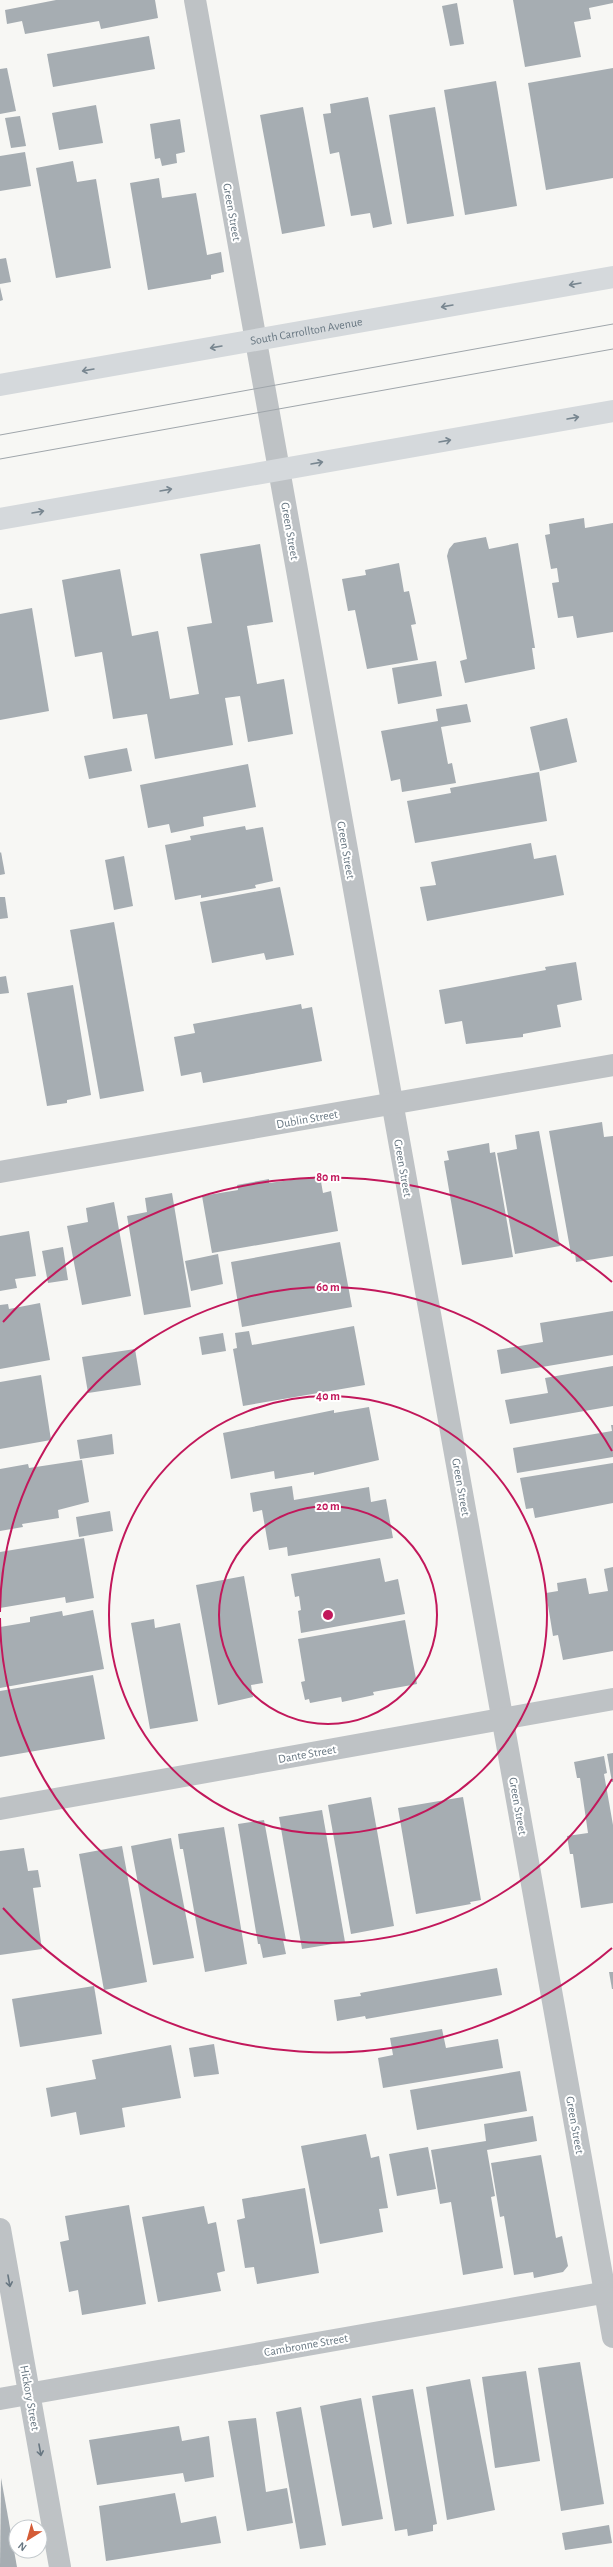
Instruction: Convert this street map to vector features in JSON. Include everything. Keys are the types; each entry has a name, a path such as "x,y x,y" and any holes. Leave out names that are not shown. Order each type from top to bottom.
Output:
{"main road":[{"name":"South Carrollton Avenue","path":"0,385 613,277"},
{"path":"0,519 613,411"}],"street":[{"name":"Green Street","path":"195,0 502,1719 609,2291 613,2337"},
{"name":"Dublin Street","path":"0,1172 613,1065"},
{"name":"Dante Street","path":"0,1810 613,1699"},
{"name":"Hickory Street","path":"0,2229 60,2567"},
{"name":"Cambronne Street","path":"0,2399 609,2291"}],"building":[{"path":"56,0 155,0 158,18 101,29 99,21 25,34 22,21 7,24 5,10"},
{"path":"513,0 613,0 613,3 589,8 591,19 574,22 581,57 525,67"},
{"path":"457,3 464,44 450,46 442,6"},
{"path":"149,36 155,69 53,87 47,54"},
{"path":"7,68 16,111 0,114 0,69"},
{"path":"613,68 613,178 546,190 528,83"},
{"path":"496,81 517,206 465,215 444,90"},
{"path":"368,97 392,224 373,228 370,213 351,216 339,152 330,154 323,114 331,113 330,104"},
{"path":"96,105 103,143 59,150 52,113"},
{"path":"303,107 325,226 282,234 260,115"},
{"path":"435,107 454,216 407,224 389,115"},
{"path":"20,116 26,146 11,148 5,118"},
{"path":"180,119 185,152 176,154 177,163 162,166 160,158 155,159 150,124"},
{"path":"25,152 31,186 0,191 0,156"},
{"path":"73,161 77,182 96,179 111,268 56,278 36,168"},
{"path":"159,178 162,198 196,193 207,255 221,252 224,272 211,275 211,279 148,290 130,183"},
{"path":"6,258 11,282 0,284 0,259"},
{"path":"0,287 3,300 0,301"},
{"path":"584,518 585,528 613,523 613,632 577,638 573,616 558,618 552,583 559,582 557,568 551,569 545,535 550,534 549,524"},
{"path":"486,537 489,549 518,543 535,648 532,648 535,669 465,683 460,661 467,659 447,556 449,549 454,543"},
{"path":"260,544 273,622 247,626 257,684 284,679 293,734 248,742 240,696 225,698 233,745 155,759 147,714 113,719 102,652 75,657 62,580 120,569 132,636 158,631 170,699 199,694 187,627 212,623 200,554"},
{"path":"399,563 404,592 409,591 416,624 411,625 418,660 367,669 355,610 348,611 342,579 366,575 365,570"},
{"path":"32,608 49,711 0,720 0,614"},
{"path":"436,661 442,696 398,704 392,668"},
{"path":"467,704 471,722 441,727 448,764 452,763 456,783 402,792 400,779 391,781 381,731 438,721 436,709"},
{"path":"567,718 577,762 540,771 530,727"},
{"path":"127,748 132,771 89,779 84,756"},
{"path":"248,764 256,807 203,817 204,826 171,833 169,824 148,828 140,785"},
{"path":"539,772 547,821 415,843 407,801 451,793 450,788"},
{"path":"245,826 246,830 263,827 273,881 255,885 256,888 201,898 201,895 175,900 165,845 191,840 190,836"},
{"path":"531,843 534,859 556,855 564,895 427,921 420,887 436,885 431,862"},
{"path":"1,852 5,874 0,875 0,853"},
{"path":"124,856 133,906 114,910 105,860"},
{"path":"280,887 294,955 266,960 264,953 212,963 200,902"},
{"path":"0,897 5,897 8,918 0,919"},
{"path":"114,922 144,1091 100,1099 70,930"},
{"path":"576,962 582,1000 557,1005 561,1027 523,1034 523,1037 466,1044 462,1021 445,1024 439,990 546,970 545,967"},
{"path":"6,976 9,993 0,994 0,977"},
{"path":"73,985 91,1095 67,1100 67,1103 47,1106 27,993"},
{"path":"301,1004 302,1009 312,1007 322,1061 203,1083 201,1072 181,1076 174,1037 195,1033 193,1024"},
{"path":"602,1122 604,1137 613,1136 613,1256 576,1262 575,1253 571,1254 549,1131"},
{"path":"539,1131 560,1246 515,1254 497,1153 517,1149 515,1135"},
{"path":"489,1143 490,1153 495,1152 513,1257 462,1265 444,1161 449,1160 447,1151"},
{"path":"320,1176 323,1193 331,1191 338,1231 212,1253 202,1196 238,1190 237,1185 269,1179 269,1183"},
{"path":"172,1193 191,1307 144,1315 127,1216 147,1212 145,1198"},
{"path":"114,1202 131,1296 82,1305 67,1226 88,1222 86,1208"},
{"path":"29,1231 36,1276 15,1279 17,1288 0,1291 0,1236"},
{"path":"340,1242 352,1307 242,1327 231,1262"},
{"path":"63,1247 68,1280 48,1283 42,1251"},
{"path":"218,1254 223,1284 191,1291 185,1261"},
{"path":"40,1303 50,1360 0,1369 0,1305 8,1304 9,1309"},
{"path":"613,1311 613,1355 501,1374 497,1350 543,1342 540,1323"},
{"path":"354,1326 365,1385 243,1406 233,1349 237,1348 235,1333 249,1331 252,1345"},
{"path":"223,1333 226,1351 202,1355 199,1337"},
{"path":"135,1349 141,1385 88,1393 82,1357"},
{"path":"613,1366 613,1406 510,1424 505,1400 548,1393 545,1378"},
{"path":"41,1375 51,1440 0,1449 0,1382"},
{"path":"369,1407 379,1460 314,1475 314,1472 275,1479 274,1471 231,1479 223,1433 334,1410 334,1413"},
{"path":"611,1425 613,1425 613,1457 517,1473 513,1448 612,1431"},
{"path":"112,1434 114,1454 80,1459 77,1440"},
{"path":"82,1460 89,1502 58,1510 59,1518 22,1524 23,1527 0,1531 0,1469 28,1464 29,1468"},
{"path":"613,1463 613,1503 535,1518 533,1508 526,1509 520,1478"},
{"path":"292,1486 294,1500 369,1487 371,1502 386,1499 393,1538 288,1556 287,1547 269,1550 262,1510 253,1512 250,1493"},
{"path":"110,1511 113,1531 79,1537 76,1517"},
{"path":"84,1538 94,1598 66,1603 65,1597 0,1608 0,1552"},
{"path":"380,1558 385,1582 398,1579 405,1614 301,1633 298,1611 301,1610 299,1596 295,1597 291,1574"},
{"path":"613,1567 613,1651 563,1660 558,1635 553,1636 546,1593 558,1591 557,1583 586,1578 589,1594 608,1591 604,1569"},
{"path":"244,1576 263,1683 251,1685 253,1697 218,1705 196,1585"},
{"path":"93,1610 104,1669 0,1688 0,1627 30,1622 30,1617 62,1611 63,1616"},
{"path":"154,1619 155,1628 180,1623 198,1721 150,1729 131,1623"},
{"path":"405,1620 417,1684 373,1692 374,1695 342,1702 341,1697 310,1703 309,1699 305,1700 301,1682 305,1681 298,1639"},
{"path":"93,1675 105,1739 0,1757 0,1691"},
{"path":"613,1753 613,1782 612,1782 607,1754"},
{"path":"604,1756 607,1773 604,1774 613,1825 613,1903 581,1908 573,1854 570,1854 567,1836 588,1833 580,1778 577,1778 574,1762"},
{"path":"371,1797 394,1926 351,1934 328,1805"},
{"path":"463,1797 481,1900 470,1902 471,1904 416,1914 398,1808"},
{"path":"322,1810 345,1942 302,1949 279,1817"},
{"path":"264,1820 286,1940 283,1940 286,1954 263,1958 260,1944 258,1944 238,1824"},
{"path":"224,1827 247,1964 205,1972 183,1849 180,1849 178,1834"},
{"path":"171,1838 194,1958 153,1965 131,1846"},
{"path":"122,1846 147,1982 104,1990 79,1854"},
{"path":"24,1848 28,1871 38,1870 41,1887 33,1888 42,1949 0,1955 0,1851"},
{"path":"497,1968 502,1995 366,2019 365,2016 337,2021 334,2000 361,1996 360,1993"},
{"path":"609,1972 613,1972 613,1989 612,1989"},
{"path":"94,1986 102,2034 20,2047 12,1999"},
{"path":"442,2029 446,2048 498,2039 503,2068 383,2088 378,2058 393,2055 390,2038"},
{"path":"214,2044 219,2074 194,2077 189,2048"},
{"path":"171,2045 181,2098 122,2108 125,2127 80,2135 76,2112 51,2117 46,2088 96,2079 92,2060"},
{"path":"520,2071 527,2111 417,2130 410,2090"},
{"path":"533,2116 537,2141 487,2150 495,2196 491,2197 503,2268 463,2275 451,2202 440,2204 431,2150 486,2141 484,2124"},
{"path":"366,2134 371,2158 379,2156 388,2208 379,2209 383,2232 320,2244 301,2146"},
{"path":"428,2147 436,2189 397,2196 389,2154"},
{"path":"541,2155 556,2238 562,2236 568,2266 563,2272 534,2278 533,2272 514,2275 504,2216 500,2217 491,2163"},
{"path":"305,2188 319,2273 257,2284 254,2267 245,2268 237,2220 245,2218 242,2199"},
{"path":"129,2205 146,2304 82,2315 78,2290 69,2292 60,2242 69,2240 65,2216"},
{"path":"204,2206 208,2224 216,2222 225,2271 217,2273 221,2291 158,2302 142,2217"},
{"path":"580,2362 604,2504 561,2511 538,2368"},
{"path":"526,2371 540,2461 495,2468 482,2377"},
{"path":"470,2379 495,2510 447,2520 426,2387"},
{"path":"413,2389 437,2524 433,2525 433,2531 408,2536 407,2529 395,2531 372,2396"},
{"path":"361,2398 383,2519 342,2526 320,2406"},
{"path":"301,2407 326,2545 300,2549 276,2412"},
{"path":"256,2418 266,2492 287,2488 293,2523 247,2531 228,2421"},
{"path":"179,2426 182,2441 209,2436 214,2477 185,2482 183,2473 97,2485 89,2440"},
{"path":"1,2478 8,2519 8,2559 16,2559 17,2567 0,2567"},
{"path":"175,2493 181,2523 216,2516 221,2543 106,2561 99,2506"},
{"path":"609,2525 612,2543 565,2550 562,2533"}],"tram line":[{"path":"0,435 613,324"},
{"path":"0,459 613,349"}]}
